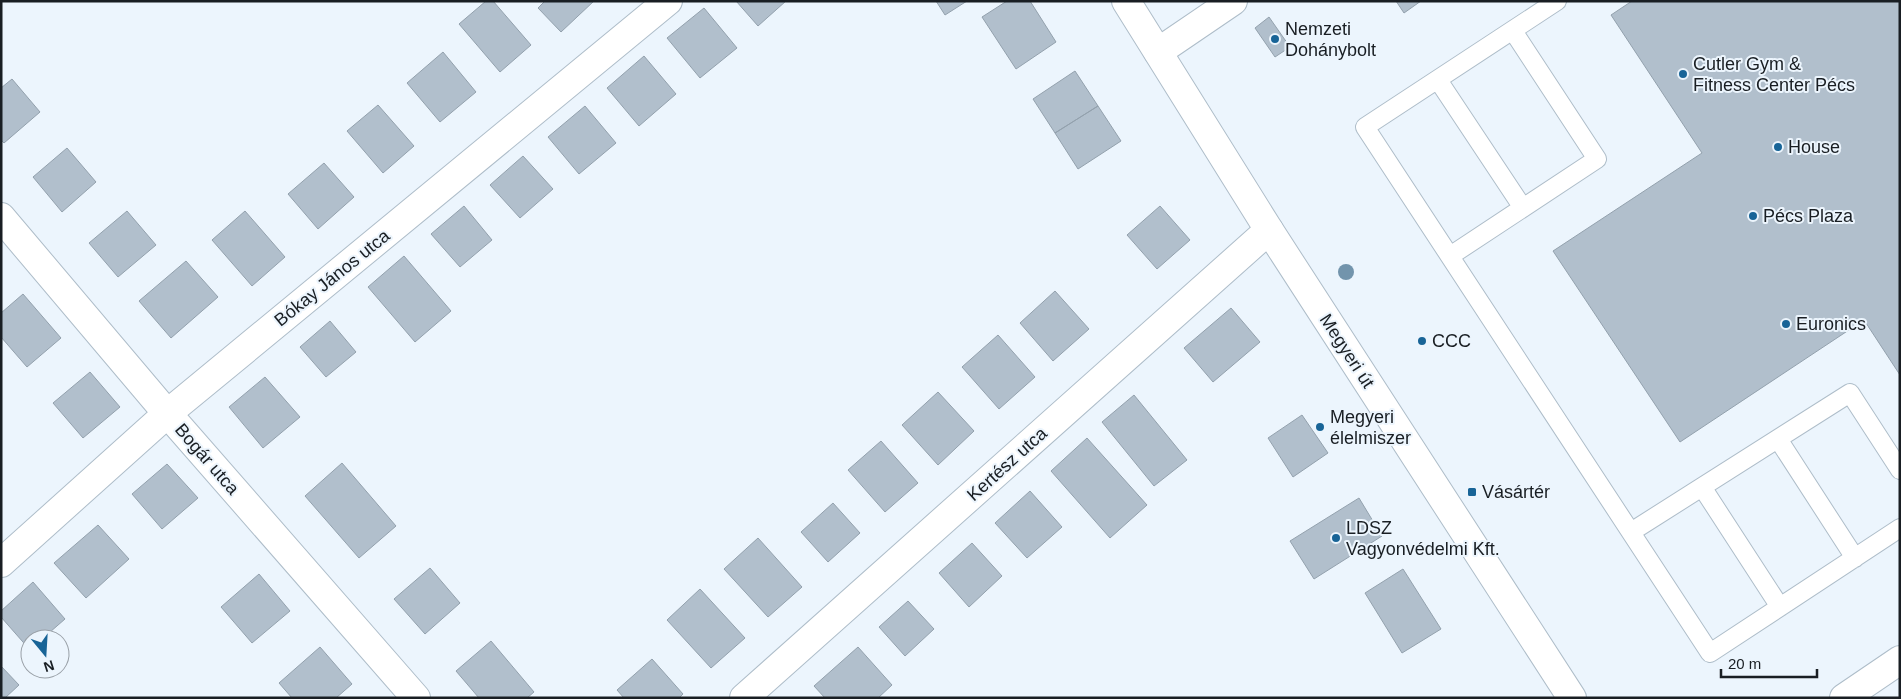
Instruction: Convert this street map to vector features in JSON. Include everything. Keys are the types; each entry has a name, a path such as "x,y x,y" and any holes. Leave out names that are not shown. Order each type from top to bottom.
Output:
{"street":[{"name":"Bókay János utca","path":"1,563 168,413 668,1"},
{"name":"Megyeri út","path":"1126,1 1269,230 1572,698"},
{"path":"1158,52 1233,1"},
{"name":"Bogár utca","path":"1,217 168,413 416,698"},
{"name":"Kertész utca","path":"744,698 1269,230"},
{"path":"1844,698 1900,660"}],"lane":[{"path":"1557,1 1365,128 1710,653 1900,528"},
{"path":"1450,256 1597,158 1512,30"},
{"path":"1438,80 1523,208"},
{"path":"1631,532 1850,393 1900,470"},
{"path":"1778,439 1855,558"},
{"path":"1702,487 1780,607"}],"building":[{"path":"486,1 493,1 531,45 500,72 459,24"},
{"path":"545,1 594,1 561,32 538,8"},
{"path":"736,1 786,1 758,26"},
{"path":"936,1 967,1 945,15"},
{"path":"1007,1 1030,1 1056,42 1016,69 982,17"},
{"path":"1396,1 1421,1 1404,13"},
{"name":"Pécs Plaza","path":"1632,1 1900,1 1900,375 1864,320 1680,442 1553,251 1702,153 1611,15"},
{"path":"704,8 737,48 700,78 667,38"},
{"path":"1269,17 1290,47 1275,57 1255,28"},
{"path":"443,52 476,92 440,122 407,83"},
{"path":"644,56 676,94 639,126 607,88"},
{"path":"1075,71 1098,106 1055,133 1033,99"},
{"path":"12,79 40,112 4,143 1,140 1,88"},
{"path":"378,105 414,146 383,173 347,131"},
{"path":"585,106 616,143 579,174 548,137"},
{"path":"1098,106 1121,141 1078,169 1055,133"},
{"path":"67,148 96,182 62,212 33,177"},
{"path":"523,156 553,189 520,218 490,185"},
{"path":"324,163 354,197 318,229 288,194"},
{"path":"464,206 492,240 460,267 431,234"},
{"path":"1160,206 1190,240 1157,269 1127,235"},
{"path":"127,211 156,245 118,277 89,243"},
{"path":"245,211 285,257 252,286 212,240"},
{"path":"404,256 451,311 415,342 368,287"},
{"path":"186,261 218,297 171,338 139,301"},
{"path":"1055,291 1089,329 1053,361 1020,323"},
{"path":"23,294 61,338 27,367 1,337 1,313"},
{"path":"1231,308 1260,342 1213,382 1184,348"},
{"path":"330,321 356,352 326,377 300,347"},
{"path":"998,335 1035,377 999,409 962,367"},
{"path":"90,372 120,407 83,438 53,403"},
{"path":"265,377 300,417 263,448 229,407"},
{"path":"938,392 974,431 938,465 902,425"},
{"path":"1134,395 1187,460 1154,486 1102,422"},
{"path":"1302,415 1328,453 1293,477 1268,438"},
{"path":"1087,438 1147,505 1110,538 1051,471"},
{"path":"881,441 918,483 885,512 848,470"},
{"path":"342,463 396,526 359,558 305,496"},
{"path":"167,464 198,498 162,529 132,494"},
{"path":"1030,491 1062,527 1027,558 995,523"},
{"name":"LDSZ Vagyonvédelmi Kft.","path":"1359,498 1382,536 1314,579 1290,541"},
{"path":"833,503 860,533 828,562 801,532"},
{"path":"98,525 129,559 86,598 54,563"},
{"path":"758,538 802,587 768,617 724,569"},
{"path":"972,543 1002,576 969,607 939,573"},
{"path":"430,568 460,603 425,634 394,599"},
{"path":"1403,569 1441,629 1402,653 1365,593"},
{"path":"259,574 290,611 252,643 221,607"},
{"path":"33,582 65,619 54,629 20,629 20,639 1,617 1,611"},
{"path":"700,589 745,638 711,668 667,620"},
{"path":"908,601 934,629 905,656 879,627"},
{"path":"491,641 534,692 527,698 479,698 456,671"},
{"path":"320,647 352,684 336,698 292,698 279,683"},
{"path":"858,647 892,685 878,698 825,698 814,686"},
{"path":"652,659 683,694 679,698 624,698 617,690"},
{"path":"1,666 19,685 5,698 1,698"}],"place":[{"name":"Nemzeti Dohánybolt","path":"1275,39"},
{"name":"Cutler Gym & Fitness Center Pécs","path":"1683,74"},
{"name":"House","path":"1778,147"},
{"name":"Pécs Plaza","path":"1753,216"},
{"name":"Euronics","path":"1786,324"},
{"name":"CCC","path":"1422,341"},
{"name":"Megyeri élelmiszer","path":"1320,427"},
{"name":"Vásártér","path":"1472,492"},
{"name":"LDSZ Vagyonvédelmi Kft.","path":"1336,538"}]}
